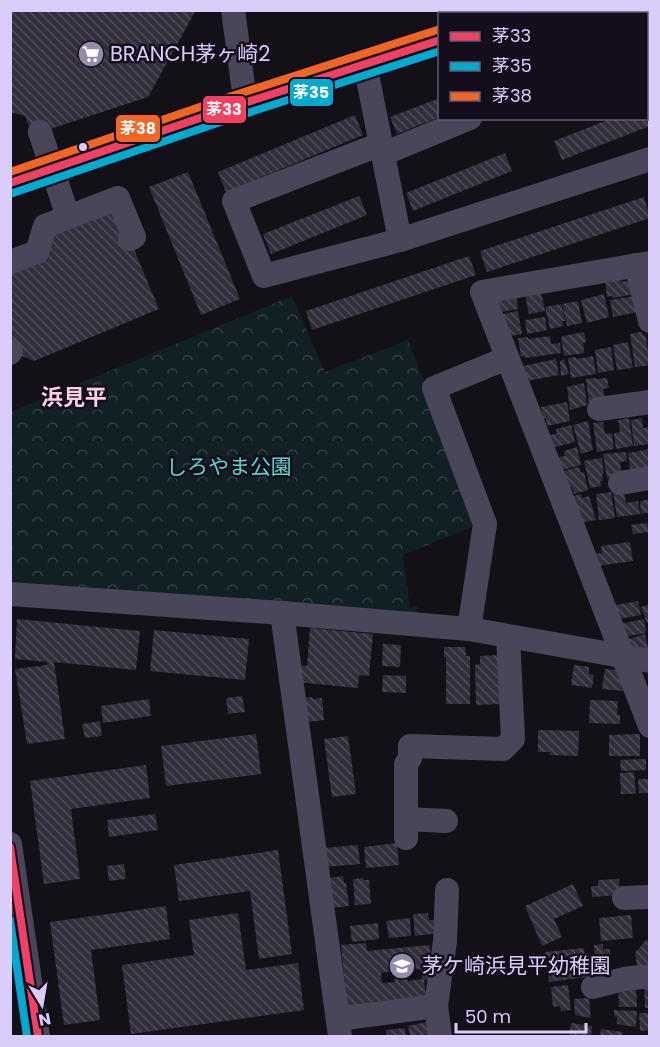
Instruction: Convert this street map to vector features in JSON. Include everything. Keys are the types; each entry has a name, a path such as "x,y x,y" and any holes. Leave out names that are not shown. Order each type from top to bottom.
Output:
{"street":[{"path":"233,10 243,85 248,102"},
{"path":"10,183 438,41"},
{"path":"365,64 400,240"},
{"path":"464,120 234,201 264,276 400,240 650,159"},
{"path":"40,132 66,209"},
{"path":"10,261 37,252 45,226 90,191"},
{"path":"66,209 118,198 134,237 130,239"},
{"path":"650,321 643,264 482,292 650,726"},
{"path":"469,629 485,524 434,388 507,358"},
{"path":"599,409 650,402"},
{"path":"620,483 650,478"},
{"path":"10,594 469,629 650,661"},
{"path":"282,613 339,1028 436,1006"},
{"path":"446,821 406,829 406,764 410,758 410,746 503,749 513,739 508,637"},
{"path":"10,844 38,1036"},
{"path":"440,1036 436,1006 445,941 447,890"},
{"path":"624,898 650,897"},
{"path":"592,987 624,979 650,976"}],"green space":[{"name":"しろやま公園","path":"292,296 325,372 408,340 479,524 403,555 410,607 417,606 419,619 11,585 10,412"}],"building":[{"name":"BRANCH茅ヶ崎2","path":"10,10 196,10 148,97 32,135 25,116 10,112"},
{"path":"438,99 438,118 397,134 390,117"},
{"path":"648,104 650,104 650,126 562,160 554,141 608,120 648,120"},
{"path":"355,115 363,135 226,192 218,172"},
{"path":"505,153 512,171 413,211 406,193"},
{"path":"188,172 240,299 201,315 149,187"},
{"path":"359,196 367,215 271,254 263,234"},
{"path":"644,197 650,218 487,272 480,251"},
{"path":"117,209 159,309 34,361 10,351 10,267 51,228"},
{"path":"469,256 476,275 312,330 306,311"},
{"path":"620,279 621,282 632,280 635,294 607,297 605,282"},
{"path":"541,292 545,311 529,314 525,295"},
{"path":"604,294 609,317 587,323 581,300"},
{"path":"516,296 518,309 501,312 496,300"},
{"path":"635,296 638,312 613,317 610,300"},
{"path":"578,301 582,323 567,326 562,304"},
{"path":"561,304 565,321 562,321 563,326 550,329 545,307"},
{"path":"518,311 522,334 505,337 502,314"},
{"path":"545,317 547,330 527,334 525,320"},
{"path":"584,332 586,342 583,343 584,353 564,356 561,338"},
{"path":"641,332 646,338 650,365 635,367 630,334"},
{"path":"550,336 551,344 560,343 561,353 521,357 518,338"},
{"path":"628,342 633,368 617,370 613,345"},
{"path":"611,347 614,370 598,373 595,350"},
{"path":"593,356 596,374 571,378 568,358"},
{"path":"556,359 559,375 526,381 523,366"},
{"path":"564,359 569,374 561,376 560,361"},
{"path":"607,378 609,388 603,389 605,399 589,403 586,379"},
{"path":"584,383 587,405 570,410 567,387"},
{"path":"567,402 570,421 547,426 541,407"},
{"path":"629,418 633,446 616,449 614,433 620,432 618,420"},
{"path":"642,418 643,428 649,427 650,444 634,446 631,420"},
{"path":"588,421 593,450 581,454 573,425"},
{"path":"603,422 605,434 612,433 614,449 597,452 593,423"},
{"path":"571,425 575,442 548,449 545,437 557,433 556,429"},
{"path":"577,447 581,465 558,471 555,458 565,456 564,451"},
{"path":"650,449 650,468 630,470 628,453"},
{"path":"626,452 627,461 620,462 622,476 607,478 603,454"},
{"path":"602,458 604,474 602,474 603,481 600,481 601,486 590,488 584,461"},
{"path":"579,467 581,473 584,472 588,490 574,494 572,487 565,489 564,471"},
{"path":"624,491 626,503 638,501 640,514 617,517 613,493"},
{"path":"611,492 615,518 599,520 596,494"},
{"path":"581,494 582,498 589,496 596,520 579,523 570,497"},
{"path":"650,499 650,512 641,514 640,501"},
{"path":"647,523 649,532 633,534 631,525"},
{"path":"630,542 633,561 597,566 595,554 602,553 601,546"},
{"path":"638,601 641,615 619,619 616,605"},
{"path":"650,604 650,622 647,623 641,607"},
{"path":"17,619 140,631 136,670 54,662 65,739 27,744 15,669 47,665 47,662 15,659"},
{"path":"644,619 646,633 623,637 620,624"},
{"path":"310,628 373,634 369,676 359,675 358,688 297,682 297,665 307,666"},
{"path":"154,630 249,639 245,680 150,671"},
{"path":"645,634 649,653 640,654 626,640"},
{"path":"383,644 401,645 400,667 382,666"},
{"path":"444,647 465,647 466,656 470,656 470,704 446,704"},
{"path":"499,655 501,704 476,705 475,665 480,664 480,656"},
{"path":"574,665 589,667 589,674 594,675 592,688 571,685"},
{"path":"605,669 619,670 625,678 623,691 602,689"},
{"path":"383,675 406,676 406,693 382,692"},
{"path":"242,696 245,712 228,714 226,698"},
{"path":"312,697 313,699 322,698 324,720 308,722 300,698"},
{"path":"149,699 151,716 103,723 101,706"},
{"path":"590,700 618,701 617,715 620,715 620,724 589,723"},
{"path":"100,721 102,736 85,738 82,724"},
{"path":"538,730 579,731 578,756 538,752"},
{"path":"256,734 261,774 166,786 161,746"},
{"path":"640,734 640,756 609,756 609,735"},
{"path":"348,736 356,794 332,797 324,739"},
{"path":"646,759 646,770 621,771 620,760"},
{"path":"146,765 150,798 71,809 80,879 44,884 30,781"},
{"path":"634,772 636,794 621,794 620,773"},
{"path":"638,779 650,779 650,793 639,793"},
{"path":"155,814 158,830 109,837 107,820"},
{"path":"397,843 399,865 366,868 364,847"},
{"path":"358,845 360,864 325,867 323,848"},
{"path":"278,850 292,954 259,959 250,891 179,901 174,865"},
{"path":"124,864 126,879 109,881 107,866"},
{"path":"343,876 349,906 332,908 330,878"},
{"path":"363,878 363,880 369,880 371,904 355,905 353,879"},
{"path":"619,879 620,895 592,897 591,886 598,886 598,880"},
{"path":"573,884 583,906 554,919 562,937 542,946 525,906"},
{"path":"166,906 170,939 91,950 100,1020 64,1025 50,922"},
{"path":"238,913 246,970 298,963 304,1010 131,1034 122,965 194,955 189,920"},
{"path":"428,913 429,920 437,920 438,933 415,936 413,914"},
{"path":"631,915 633,938 601,941 599,918"},
{"path":"410,918 411,936 389,938 386,921"},
{"path":"378,923 379,939 352,942 350,926"},
{"path":"646,940 650,940 650,964 637,966 635,953"},
{"path":"366,943 367,951 430,945 431,980 424,980 426,998 347,1006 341,945","holes":["421,969 422,979 408,981 407,970","394,971 395,982 382,983 381,973"]},
{"path":"603,944 603,949 610,949 611,967 605,968 606,973 596,973 594,945"},
{"path":"584,948 587,977 549,982 545,952"},
{"path":"568,985 571,1010 561,1011 560,1006 553,1007 551,987"},
{"path":"636,985 637,1007 619,1007 618,989"},
{"path":"650,986 650,1008 645,1008 644,987"},
{"path":"589,998 591,1018 575,1015 574,999"},
{"path":"614,1010 637,1011 636,1027 617,1024"},
{"path":"639,1013 650,1013 650,1030 640,1031"},
{"path":"426,1022 430,1036 410,1036 408,1026"},
{"path":"571,1023 592,1026 591,1036 569,1036"},
{"path":"405,1028 406,1036 387,1036 386,1030"},
{"path":"601,1029 623,1032 622,1036 600,1036"}],"transit line":[{"name":"茅38","path":"10,172 229,97 437,30"},
{"name":"茅33","path":"10,183 232,107 438,41"},
{"name":"茅35","path":"13,193 235,117 438,52"},
{"name":"茅33","path":"10,847 38,1036"},
{"name":"茅35","path":"10,920 27,1036"}],"place":[{"name":"BRANCH茅ヶ崎2","path":"91,54"},
{"name":"茅ケ崎浜見平幼稚園","path":"402,966"}],"district":[{"name":"浜見平","path":"74,397"}]}
